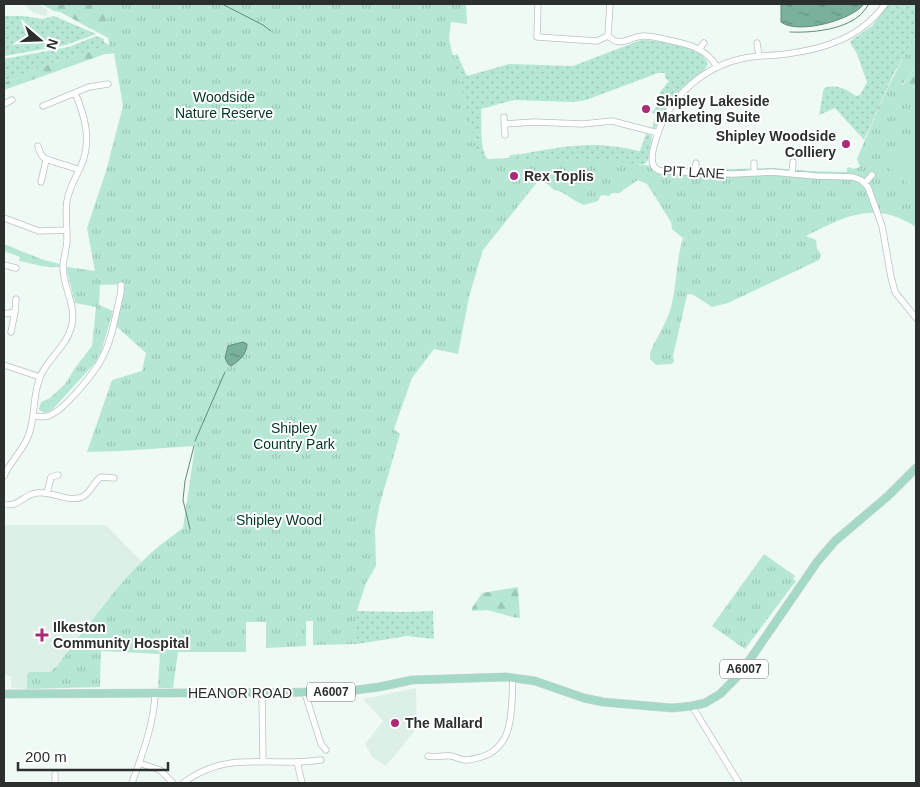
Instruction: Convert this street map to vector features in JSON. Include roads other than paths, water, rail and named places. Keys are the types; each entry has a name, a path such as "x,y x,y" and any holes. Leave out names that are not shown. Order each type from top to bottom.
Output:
{"main road":[{"name":"A6007","path":"509,677 535,681 599,702 658,707 692,706 714,698 734,681 828,548 846,530 888,496 916,468"},
{"name":"HEANOR ROAD","path":"4,694 305,693 358,690 412,680 437,678 509,677"}],"street":[{"path":"538,4 537,37 597,40 608,36"},
{"path":"608,36 610,4"},
{"name":"PIT LANE","path":"865,183 853,177 792,173 754,172 732,174 661,171 654,168 652,164 653,151 665,118 680,96 694,82 717,67 743,58 801,52 843,39 867,25 884,4"},
{"path":"608,36 620,43 640,36 691,45 712,59 717,67"},
{"path":"699,49 704,42"},
{"path":"757,43 760,56"},
{"path":"42,106 55,97 97,89 108,84"},
{"path":"4,476 28,436 33,416 35,392 40,377 48,362 65,342 72,326 73,308 63,270 67,230 66,210 67,199 85,152 86,134 83,114 75,93"},
{"path":"4,104 12,100"},
{"path":"504,116 505,135"},
{"path":"504,124 534,122 583,124 612,118 658,133"},
{"path":"38,146 41,155 46,160 66,164 79,170"},
{"path":"41,182 46,160"},
{"path":"792,173 793,162"},
{"path":"695,172 696,163"},
{"path":"754,163 754,172"},
{"path":"872,175 865,183 870,190 884,230 895,292 916,318"},
{"path":"4,218 39,231 67,230"},
{"path":"4,265 16,268"},
{"path":"33,416 46,417 55,413 78,390 97,366 106,350 121,292 121,285"},
{"path":"11,332 16,299"},
{"path":"4,314 15,312"},
{"path":"4,365 40,377"},
{"path":"4,504 14,504 32,494 47,493 66,498 82,497 89,492 103,474 114,478"},
{"path":"47,493 51,477 58,475"},
{"path":"428,756 438,760 451,756 464,760 493,752 509,724 509,677"},
{"path":"262,693 264,762"},
{"path":"305,693 321,744 326,750"},
{"path":"132,783 152,714 155,694"},
{"path":"692,706 739,783"},
{"path":"183,783 205,769 219,764 321,760"},
{"path":"297,762 302,783"},
{"path":"139,763 160,770 173,783"},
{"path":"54,783 55,774"}],"water":[{"path":"781,4 864,4 858,10 837,20 824,24 799,27 789,26 781,22"},
{"path":"243,342 247,344 246,351 231,366 225,358 228,346"}],"waterway":[{"path":"222,4 271,31"},
{"path":"790,32 817,31 844,25 859,16 869,4"},
{"path":"195,441 225,372"},
{"path":"190,529 183,500 185,481 194,446"}],"place":[{"name":"Shipley Lakeside Marketing Suite","path":"646,109"},
{"name":"Shipley Woodside Colliery","path":"846,144"},
{"name":"Rex Toplis","path":"514,176"},
{"name":"Ilkeston Community Hospital","path":"42,635"},
{"name":"The Mallard","path":"395,723"}],"park label":[{"name":"Woodside Nature Reserve","path":"224,105"},
{"name":"Shipley Country Park","path":"294,436"},
{"name":"Shipley Wood","path":"279,520"}]}
